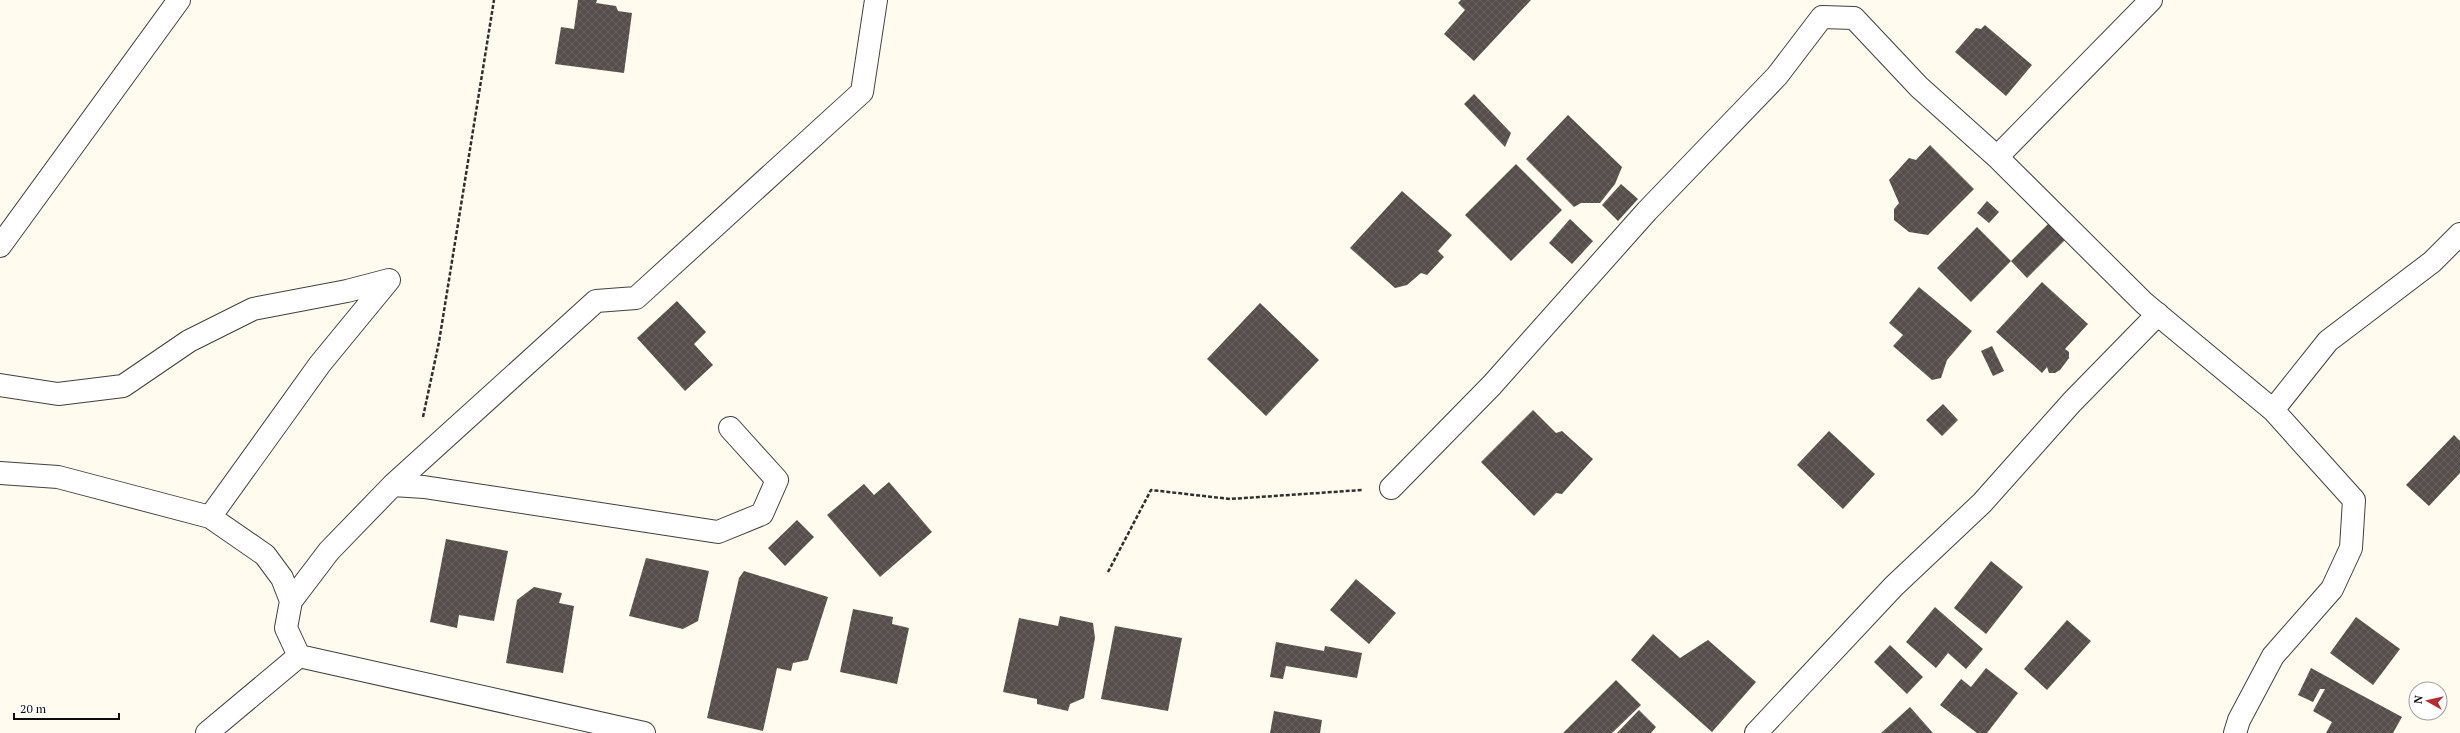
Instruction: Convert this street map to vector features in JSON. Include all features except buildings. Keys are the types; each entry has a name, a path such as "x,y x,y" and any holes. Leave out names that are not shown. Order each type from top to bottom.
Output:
{"street":[{"path":"0,246 179,0"},
{"path":"299,656 286,628 291,601 329,551 393,485 596,301 636,298 862,92 876,0"},
{"path":"1997,157 2151,0"},
{"path":"1391,488 1492,385 1647,211 1777,76 1822,17 1854,18 1919,87 1997,157 2158,314 2273,410 2354,500 2351,548 2332,589 2273,656 2239,720 2235,733"},
{"path":"2273,410 2328,341 2432,262 2460,234"},
{"path":"0,385 58,394 123,386 189,341 253,309 346,291 389,280 320,364 210,517"},
{"path":"1756,733 1894,586 1982,503 2072,402 2158,314"},
{"path":"393,485 424,488 718,532 762,514 777,480 730,428"},
{"path":"0,473 58,477 210,517 265,555 282,578 291,601"},
{"path":"207,733 299,656"},
{"path":"299,656 644,733"}],"path":[{"path":"423,420 439,342 494,0"},
{"path":"1108,572 1151,490 1230,499 1391,488"}]}
